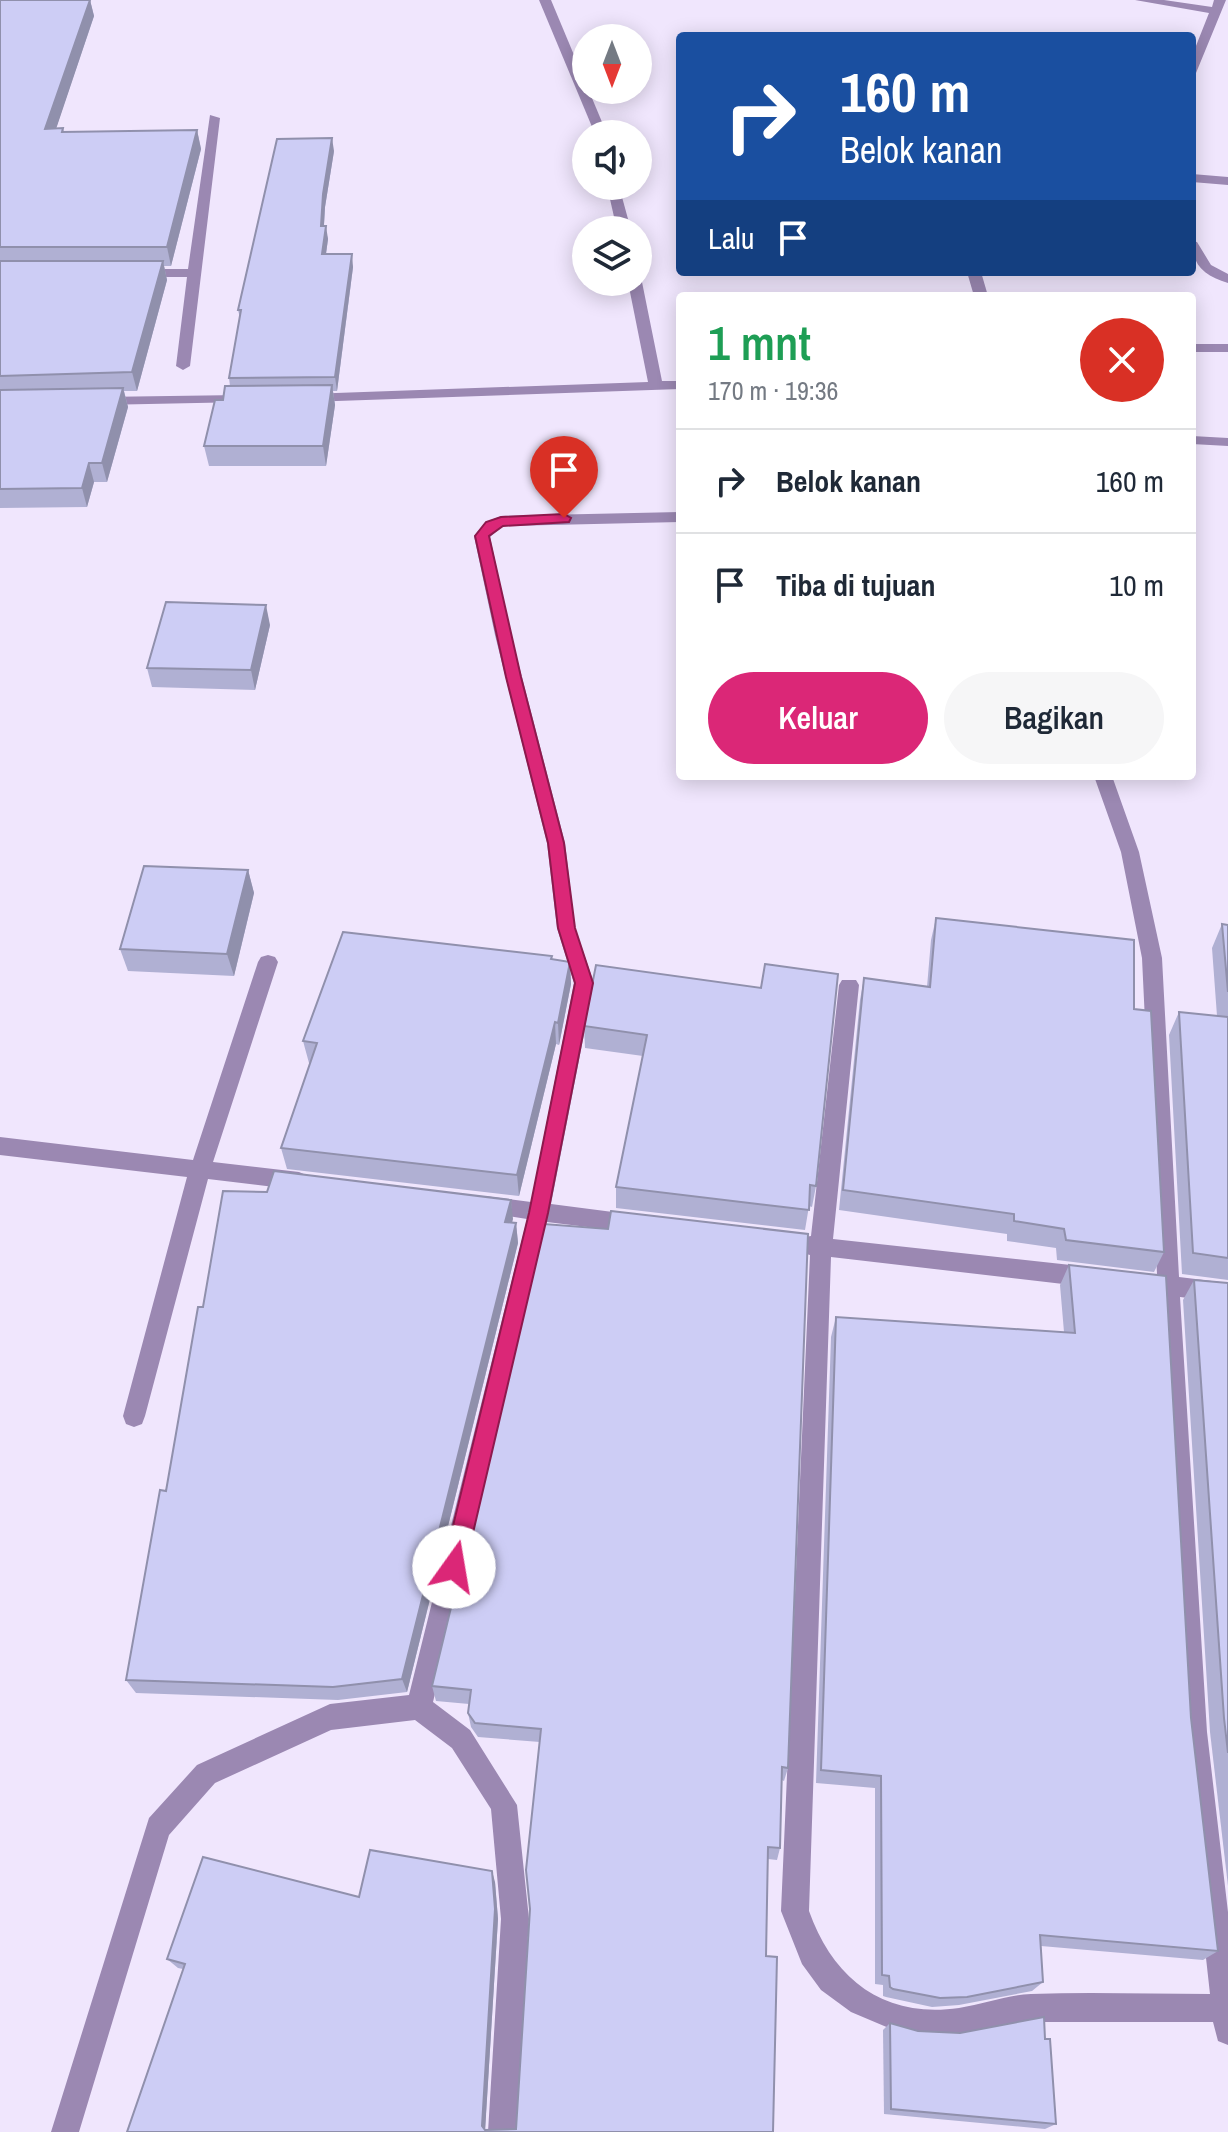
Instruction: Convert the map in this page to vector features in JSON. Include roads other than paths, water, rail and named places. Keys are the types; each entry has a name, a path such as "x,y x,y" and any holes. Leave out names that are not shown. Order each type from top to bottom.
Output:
{"street":[{"path":"545,0 595,120"},
{"path":"1141,0 1217,6 1196,61"},
{"path":"183,366 214,118"},
{"path":"1196,178 1228,181"},
{"path":"1196,252 1206,268 1228,279"},
{"path":"120,273 195,273"},
{"path":"638,296 656,385"},
{"path":"1196,348 1228,348"},
{"path":"289,399 676,385"},
{"path":"91,401 259,399"},
{"path":"1196,440 1228,442"},
{"path":"419,1707 539,1213 584,983 566,928 556,843 506,647 482,536 491,525 501,521 676,517"},
{"path":"849,985 821,1247 795,1911 806,1942 821,1969 854,1998 878,2013 949,2023 1024,2008 1226,2020 1194,1732 1152,958 1130,852 1104,780"},
{"path":"134,1416 200,1169 268,962"},
{"path":"0,1146 321,1183"},
{"path":"461,1202 664,1228"},
{"path":"789,1243 1107,1279"},
{"path":"1138,1282 1228,1293"},
{"path":"65,2132 158,1827 206,1774 220,1767 330,1717 419,1707 461,1739 504,1805 515,1919 502,2132"}]}
